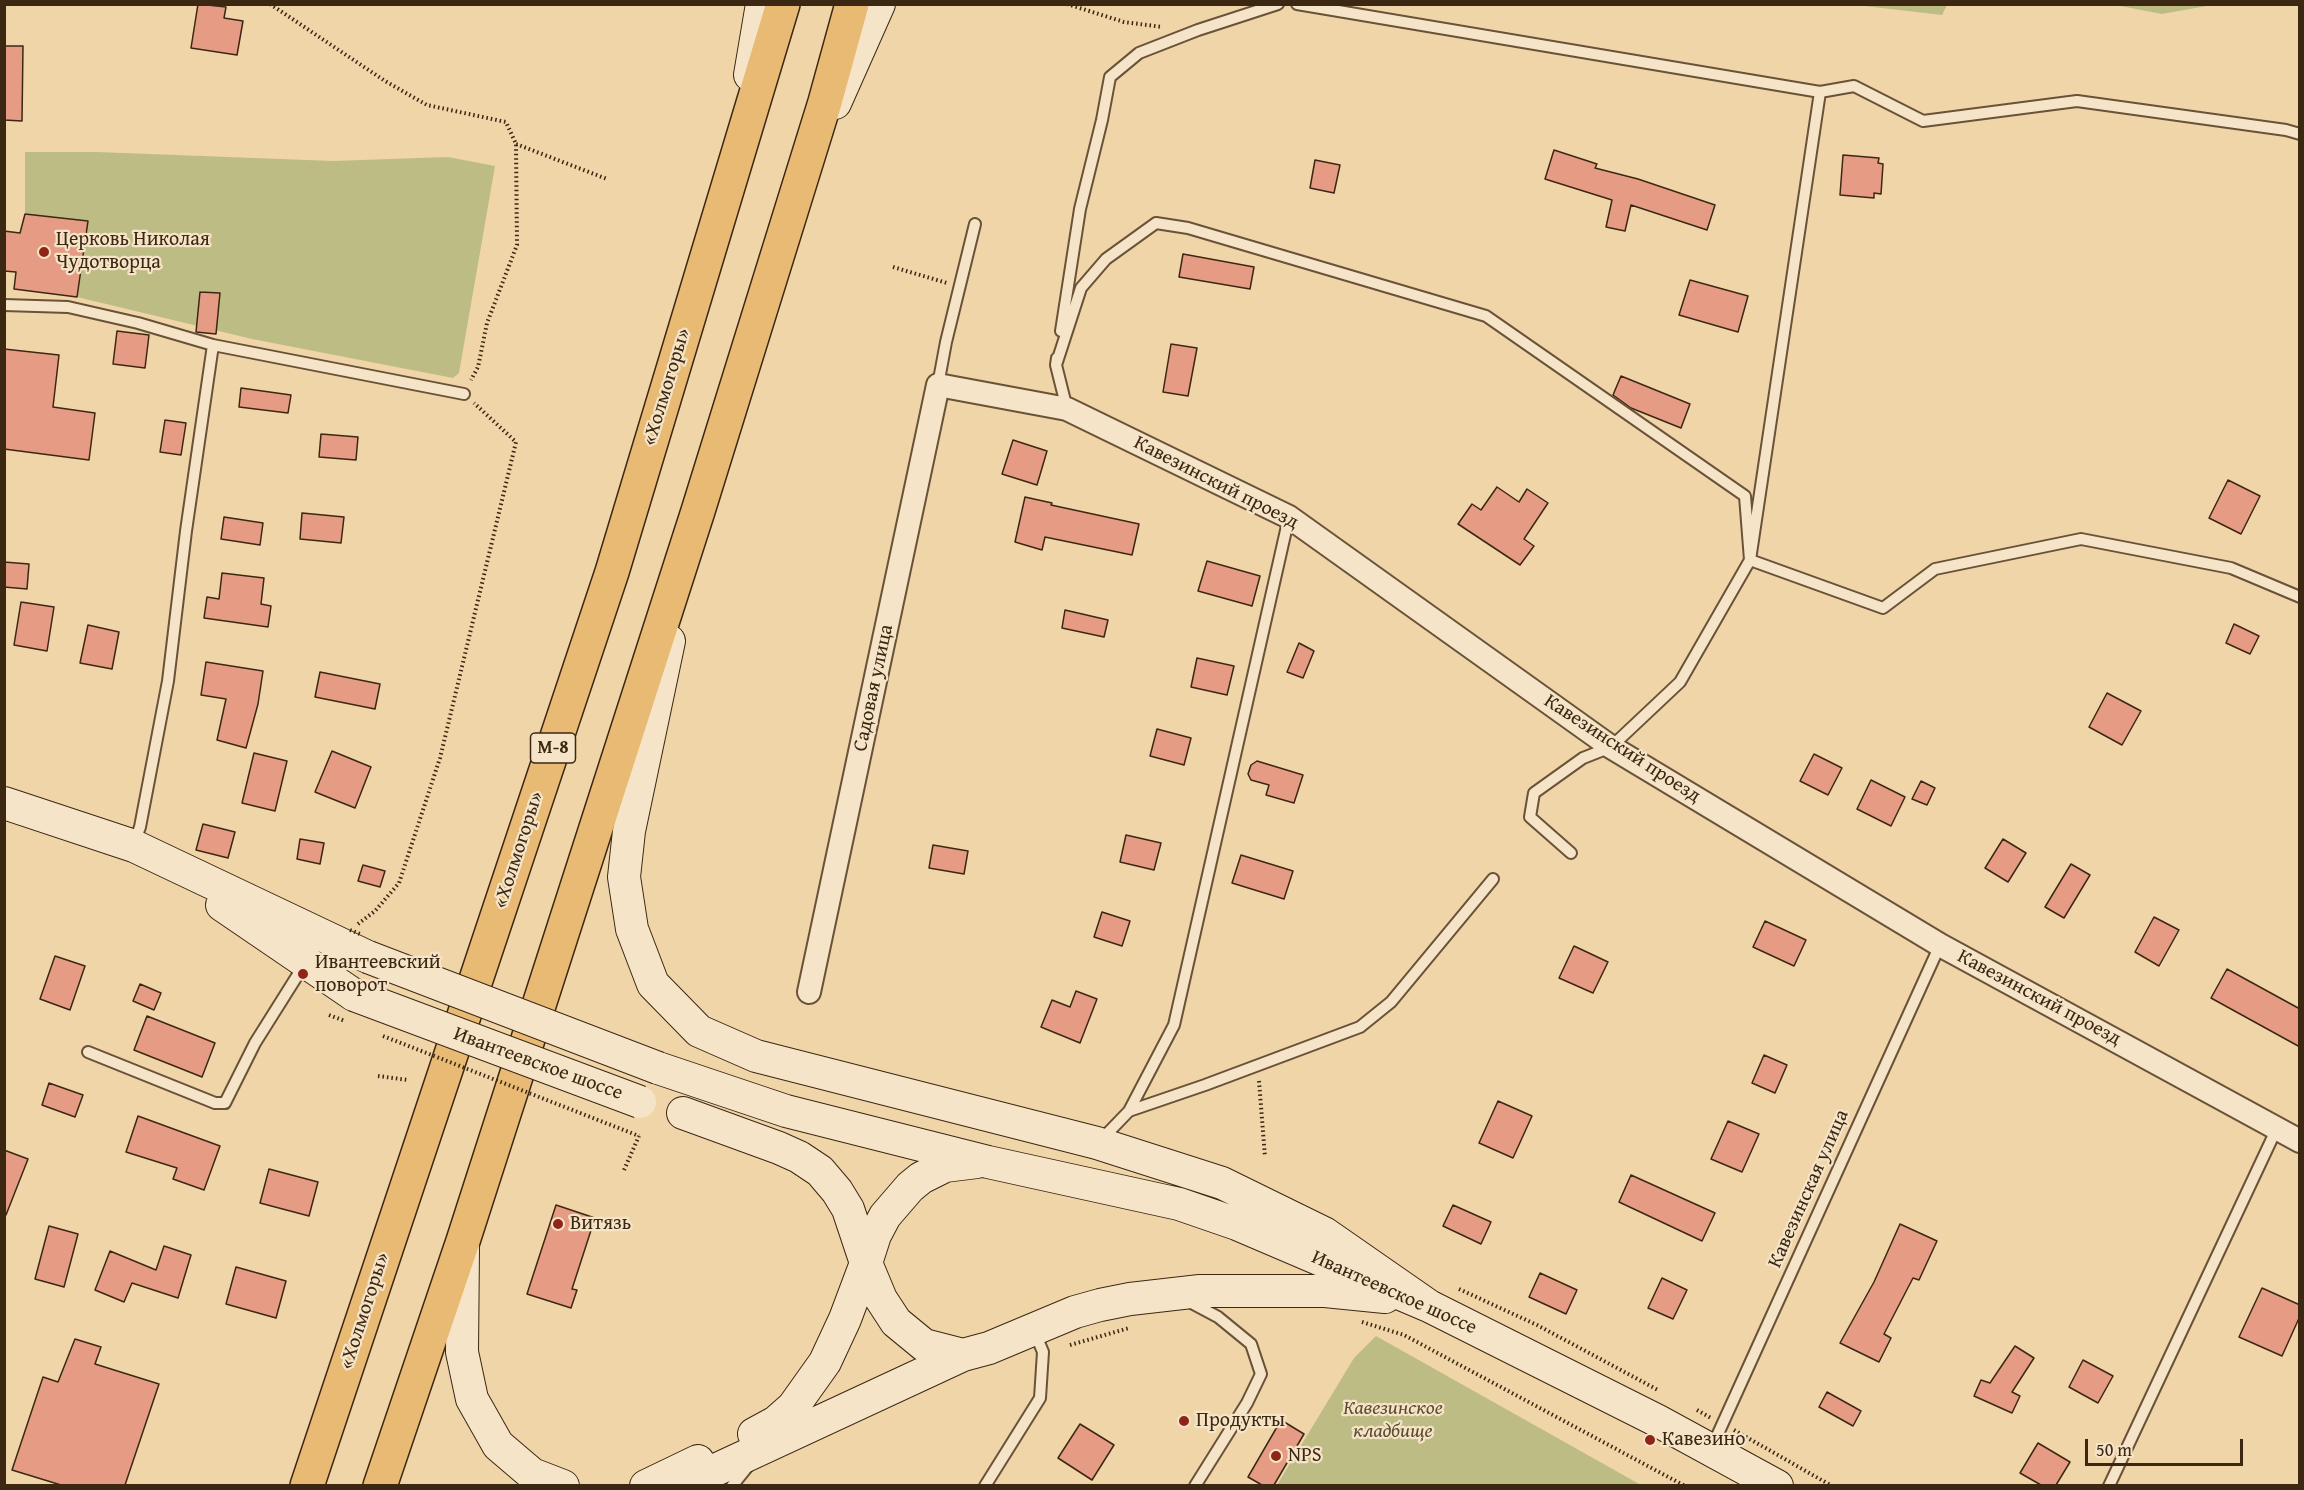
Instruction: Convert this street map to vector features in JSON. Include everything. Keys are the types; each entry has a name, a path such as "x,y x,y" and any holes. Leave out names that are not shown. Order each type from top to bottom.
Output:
{"highway":[{"name":"«Холмогоры»","path":"307,1485 612,572 783,4"},
{"path":"380,1485 463,1241 698,511 825,102 852,4"}],"main road":[{"path":"736,155 762,4"},
{"path":"795,194 879,4"},
{"path":"698,511 647,741 629,831 624,877 632,929 653,984 699,1031 756,1056 1097,1143 1221,1183 1324,1233 1440,1296"},
{"name":"Ивантеевское шоссе","path":"4,803 134,846 368,957 658,1068 786,1111 988,1162 1179,1204 1440,1296 1717,1436 1776,1485"},
{"name":"Ивантеевское шоссе","path":"134,846 306,962 353,1009 640,1102 683,1113 833,1143 988,1162"},
{"path":"683,1113 800,1157 820,1172 837,1191 848,1209 881,1299 896,1322 924,1344 963,1355"},
{"path":"646,1485 763,1430 794,1407 825,1362 845,1319 875,1235 885,1216 921,1178 945,1166 988,1162"},
{"path":"463,1241 462,1352 472,1399 498,1445 532,1474 563,1485"},
{"path":"681,1485 963,1355 989,1348 1038,1341 1075,1312 1100,1305 1172,1293 1200,1291 1325,1291 1440,1296"}],"street":[{"name":"Кавезинский проезд","path":"938,385 1067,409 1289,517 1611,747 1940,945 2300,1141"},
{"name":"Садовая улица","path":"809,992 938,385"}],"lane":[{"path":"1067,409 1056,364 1080,209 1110,77 1139,53 1198,30 1278,4"},
{"path":"1297,4 1820,92 1854,86 1923,121 2077,101 2286,130 2300,134"},
{"path":"1571,853 1530,817 1534,793 1583,758 1611,747 1680,682 1750,560 1820,92"},
{"path":"1056,364 1081,288 1106,259 1156,223 1188,228 1486,316 1745,496 1750,560"},
{"path":"938,385 946,342 975,224"},
{"path":"4,304 68,308 138,323 213,345 465,394"},
{"path":"134,846 140,827 168,681 186,531 213,345"},
{"path":"1097,1143 1129,1111 1174,1024 1289,517"},
{"path":"1750,560 1883,609 1935,569 2081,539 2231,568 2300,597"},
{"path":"1129,1111 1360,1027 1391,1002 1493,879"},
{"name":"Кавезинская улица","path":"1717,1436 1940,945"},
{"path":"88,1052 215,1102 225,1103 255,1043 306,962"},
{"path":"2109,1485 2278,1127"},
{"path":"1172,1293 1218,1317 1251,1344 1261,1374 1247,1403 1195,1485"},
{"path":"985,1485 1040,1398 1038,1341"},
{"path":"732,1485 765,1446"}],"path":[{"path":"270,4 385,81 427,105 506,122 516,144 517,245 487,323 478,367 465,394 516,442 440,758 399,883 375,911 350,930"},
{"path":"1067,4 1124,22 1161,27 1194,27 1198,30"},
{"path":"516,144 606,179"},
{"path":"893,267 959,287"},
{"path":"329,1015 353,1009"},
{"path":"373,1032 639,1136 624,1170"},
{"path":"1258,1065 1265,1157"},
{"path":"378,1076 408,1080"},
{"path":"1440,1296 1537,1325 1661,1391"},
{"path":"1355,1320 1404,1335 1685,1485"},
{"path":"1038,1341 1140,1325"},
{"path":"1692,1407 1717,1436 1750,1438"}],"green space":[{"path":"1856,5 1947,5 1942,15"},
{"path":"2115,5 2212,5 2162,14"},
{"path":"25,152 97,152 333,161 448,157 495,166 459,373 453,378 252,339 77,297 87,221 25,214"},
{"name":"Кавезинское кладбище","path":"1376,1336 1641,1485 1277,1485 1354,1358"}],"building":[{"path":"198,4 226,7 224,18 243,21 237,55 191,48"},
{"path":"4,46 23,46 22,121 4,120"},
{"path":"1554,150 1597,164 1595,168 1638,179 1715,205 1707,230 1631,205 1625,231 1606,227 1612,200 1545,179"},
{"path":"1843,155 1879,158 1878,163 1883,164 1881,194 1874,193 1874,198 1840,195"},
{"path":"1315,160 1340,165 1334,193 1310,188"},
{"name":"Церковь Николая Чудотворца","path":"25,214 88,221 77,297 14,289 16,272 4,271 4,231 20,233"},
{"path":"1183,254 1254,267 1250,289 1179,277"},
{"path":"1690,280 1748,296 1738,332 1679,315"},
{"path":"200,292 220,293 216,334 196,332"},
{"path":"117,331 149,335 145,368 113,364"},
{"path":"1171,344 1197,348 1188,396 1163,392"},
{"path":"4,349 59,355 53,407 95,413 89,460 4,449"},
{"path":"1621,376 1690,404 1681,428 1631,408 1613,395"},
{"path":"241,388 291,395 288,413 239,407"},
{"path":"165,420 186,423 181,455 160,452"},
{"path":"321,434 358,437 356,460 319,457"},
{"path":"1013,440 1047,451 1037,485 1002,474"},
{"path":"2228,480 2260,496 2241,534 2209,518"},
{"path":"1497,487 1519,502 1527,489 1548,503 1524,539 1534,546 1520,565 1458,524 1472,504 1481,510"},
{"path":"1025,497 1139,524 1132,555 1045,537 1042,550 1015,542"},
{"path":"302,513 344,517 341,543 300,539"},
{"path":"224,517 263,523 260,545 221,539"},
{"path":"1207,561 1260,576 1252,606 1198,591"},
{"path":"4,562 29,564 27,589 4,587"},
{"path":"222,573 264,578 261,604 271,606 268,627 204,618 207,597 219,599"},
{"path":"21,602 54,607 47,651 14,645"},
{"path":"1065,610 1108,620 1104,637 1062,628"},
{"path":"2234,624 2259,636 2250,654 2226,643"},
{"path":"88,625 119,632 112,669 80,663"},
{"path":"1299,643 1314,651 1303,678 1287,672"},
{"path":"1197,658 1234,666 1227,695 1191,687"},
{"path":"206,662 263,671 258,704 246,748 217,740 226,699 201,695"},
{"path":"320,672 380,684 375,709 315,697"},
{"path":"2107,693 2141,711 2122,745 2089,727"},
{"path":"1157,729 1191,738 1184,765 1150,756"},
{"path":"332,751 371,767 355,808 315,792"},
{"path":"254,753 287,761 275,811 242,803"},
{"path":"1814,754 1842,768 1828,795 1800,781"},
{"path":"1257,761 1303,775 1294,803 1266,795 1269,785 1251,780 1248,774 1251,765"},
{"path":"1871,780 1905,797 1891,826 1857,809"},
{"path":"1921,781 1935,788 1927,805 1912,799"},
{"path":"203,824 235,832 228,858 196,850"},
{"path":"1126,835 1161,843 1154,870 1120,862"},
{"path":"300,839 324,843 320,864 297,859"},
{"path":"2003,839 2026,853 2008,882 1985,868"},
{"path":"933,845 968,851 964,874 929,868"},
{"path":"1241,855 1293,871 1284,899 1232,883"},
{"path":"2071,864 2090,875 2064,918 2045,907"},
{"path":"363,865 385,871 380,887 358,881"},
{"path":"1102,912 1130,921 1122,946 1094,937"},
{"path":"2154,917 2179,930 2159,966 2135,952"},
{"path":"1765,921 1806,940 1794,966 1753,947"},
{"path":"1574,946 1608,962 1593,993 1559,978"},
{"path":"55,956 85,966 70,1010 40,999"},
{"path":"2227,969 2300,1009 2300,1047 2211,998"},
{"path":"140,984 161,993 154,1010 133,1001"},
{"path":"1076,991 1097,999 1080,1043 1041,1027 1052,1000 1070,1007"},
{"path":"147,1016 215,1043 202,1077 134,1050"},
{"path":"1764,1055 1787,1065 1775,1093 1752,1083"},
{"path":"49,1083 83,1095 75,1117 42,1105"},
{"path":"1498,1101 1532,1116 1513,1158 1479,1143"},
{"path":"138,1116 220,1146 204,1190 173,1179 177,1168 126,1152"},
{"path":"1728,1121 1759,1134 1742,1172 1711,1159"},
{"path":"4,1150 28,1159 6,1215 4,1215"},
{"path":"269,1169 318,1182 309,1216 260,1203"},
{"path":"1631,1175 1715,1213 1702,1241 1619,1202"},
{"path":"556,1205 595,1218 572,1289 577,1290 571,1308 527,1294"},
{"path":"1453,1205 1491,1222 1481,1244 1443,1226"},
{"path":"1900,1224 1937,1241 1919,1280 1913,1278 1884,1334 1891,1338 1879,1362 1840,1343 1874,1282"},
{"path":"49,1226 78,1234 64,1287 35,1279"},
{"path":"164,1246 191,1255 178,1298 132,1283 124,1302 95,1290 110,1251 156,1270"},
{"path":"236,1267 286,1281 276,1318 226,1304"},
{"path":"1540,1273 1577,1290 1566,1314 1529,1297"},
{"path":"1662,1278 1687,1290 1673,1319 1648,1308"},
{"path":"2262,1288 2300,1305 2300,1316 2282,1356 2239,1337"},
{"path":"75,1339 101,1347 95,1364 159,1384 125,1485 61,1485 12,1470 43,1377 58,1382"},
{"path":"2015,1346 2034,1358 2012,1392 2020,1396 2012,1413 1974,1396 1981,1380 1990,1383"},
{"path":"2083,1360 2113,1376 2098,1403 2069,1387"},
{"path":"1827,1392 1861,1411 1853,1426 1819,1407"},
{"name":"NPS","path":"1281,1420 1304,1434 1274,1485 1262,1485 1248,1477"},
{"path":"1080,1424 1114,1445 1092,1480 1058,1458"},
{"path":"2038,1443 2070,1462 2056,1485 2041,1485 2020,1473"}],"place":[{"name":"Церковь Николая Чудотворца","path":"44,252"},
{"name":"Ивантеевский поворот","path":"303,974"},
{"name":"Витязь","path":"558,1224"},
{"name":"Продукты","path":"1184,1421"},
{"name":"Кавезино","path":"1650,1440"},
{"name":"NPS","path":"1276,1456"}]}
